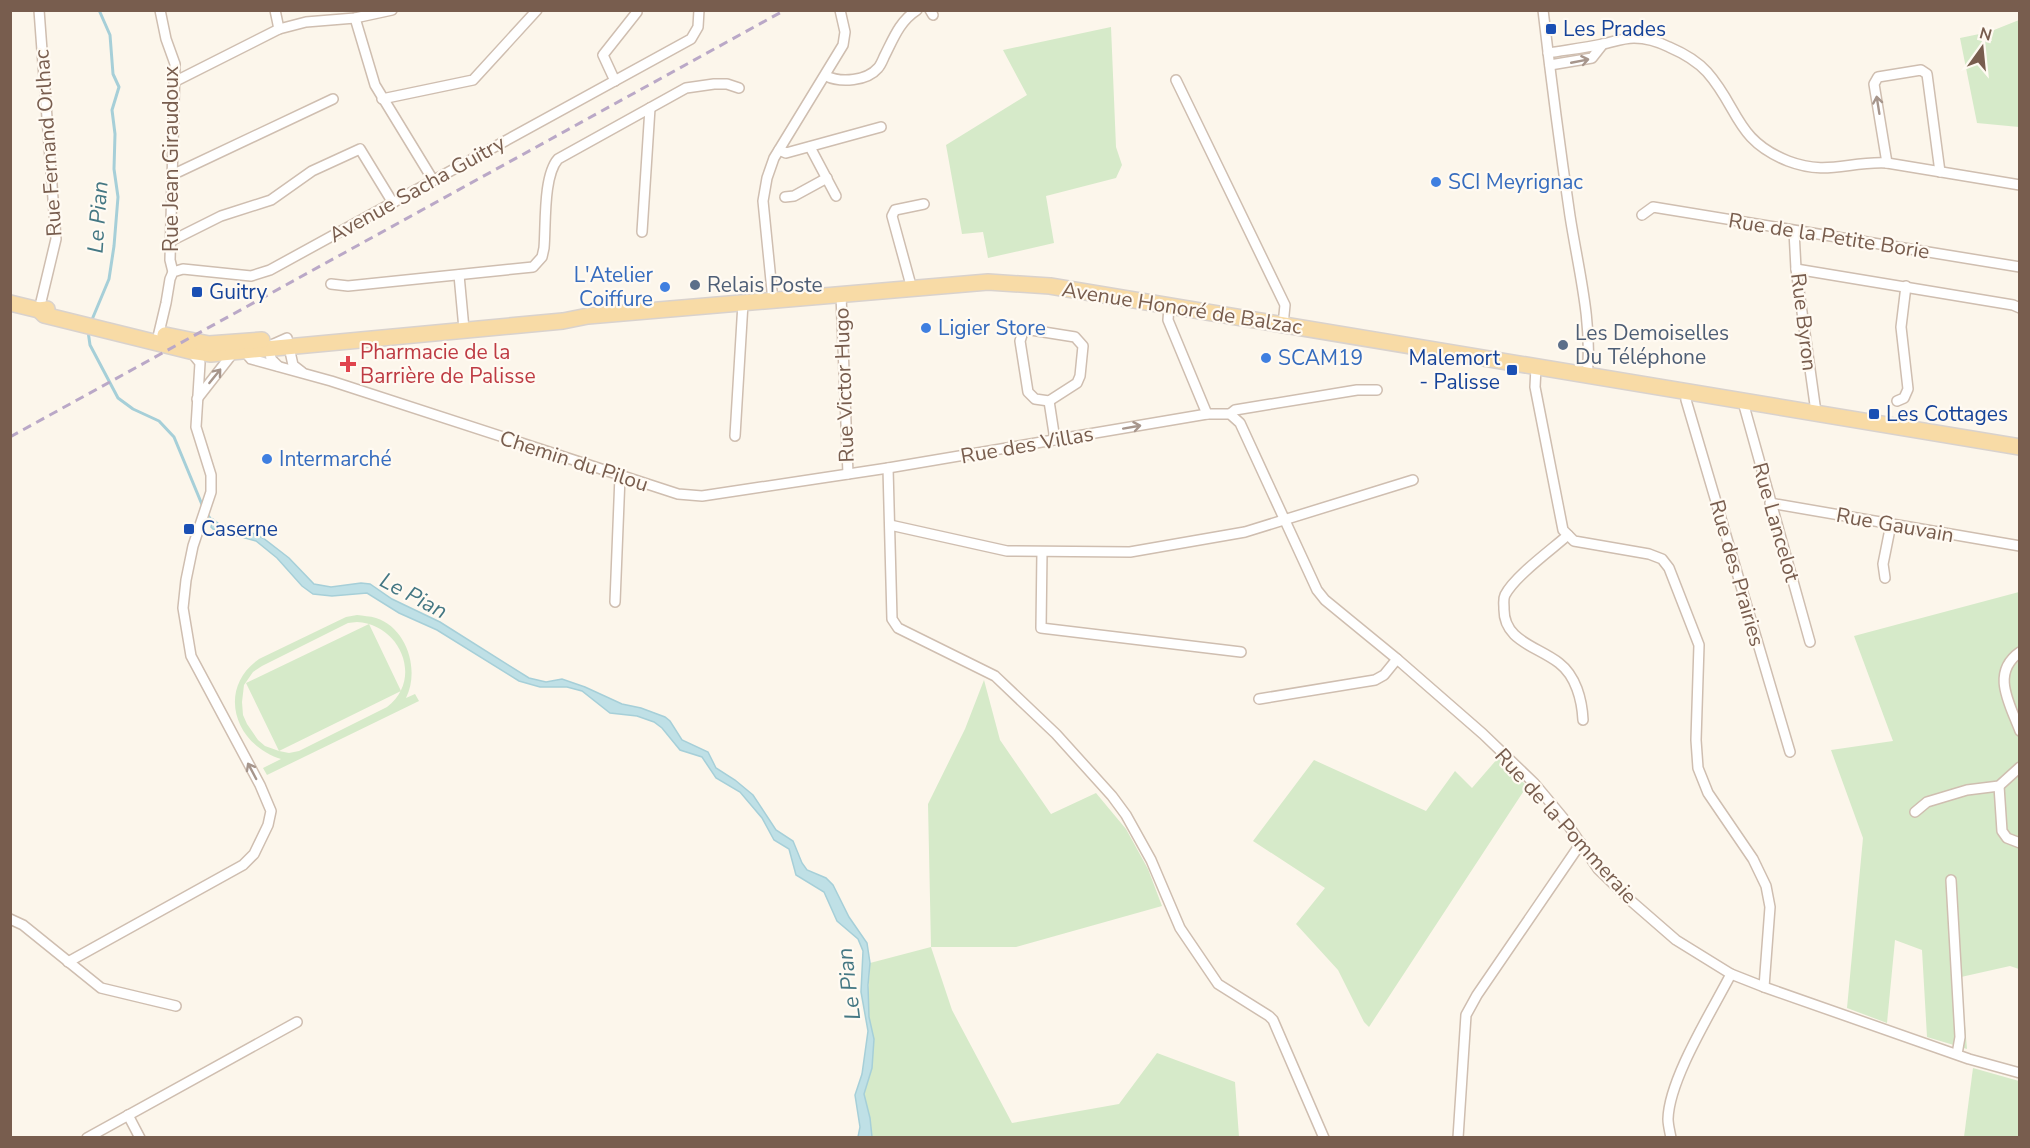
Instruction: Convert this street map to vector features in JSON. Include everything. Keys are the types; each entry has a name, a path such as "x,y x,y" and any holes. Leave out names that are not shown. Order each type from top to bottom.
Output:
{"main road":[{"name":"Avenue Honoré de Balzac","path":"237,347 560,314 578,313 588,316 988,282 1020,283 2019,447"},
{"path":"10,303 39,310 46,309 158,338 237,347"},
{"path":"158,338 200,356 237,347"},
{"name":"Avenue Honoré de Balzac","path":"237,347 269,348 287,342"}],"street":[{"name":"Rue Fernand Orlhac","path":"39,10 56,239 39,310"},
{"name":"Rue Jean Giraudoux","path":"160,10 166,39 175,64 170,260 173,272"},
{"path":"275,10 279,29"},
{"path":"174,82 279,29 306,22 355,18 392,10"},
{"path":"382,99 473,80 537,10"},
{"path":"773,301 763,201 767,178 779,150 843,45 845,32 840,10"},
{"path":"826,76 836,81 857,79 878,68 897,30 906,17 918,10"},
{"path":"1543,10 1561,154 1585,312 1588,350 1587,376"},
{"path":"615,81 603,55 637,12"},
{"name":"Avenue Sacha Guitry","path":"173,272 183,269 251,276 270,270 691,39 698,27 699,12"},
{"path":"355,18 375,86 433,180"},
{"path":"1548,53 1636,38 1660,43 1686,54 1707,72 1737,121 1753,140 1768,152 1788,161 1827,169 1869,162 1887,163 2019,185"},
{"path":"1550,65 1592,58 1603,44"},
{"path":"1887,163 1874,84 1878,77 1921,70 1927,74 1940,172"},
{"path":"1176,80 1285,305 1283,325"},
{"path":"332,284 348,286 528,269 538,263 544,248 549,179 554,164 566,154 686,88 702,84 727,84 739,88"},
{"path":"172,175 333,99"},
{"path":"642,232 650,108"},
{"path":"779,150 786,153 881,127"},
{"path":"810,147 836,196"},
{"path":"171,241 221,216 271,200 312,171 360,149 393,203"},
{"path":"785,197 794,196 826,178"},
{"path":"912,289 891,216 895,210 924,204"},
{"name":"Rue de la Petite Borie","path":"1642,215 1653,207 2019,267"},
{"name":"Rue Byron","path":"1794,231 1796,269 1816,412"},
{"path":"1796,269 1906,286 2019,308"},
{"path":"158,338 173,272"},
{"path":"459,275 463,325"},
{"path":"1897,401 1904,398 1908,389 1901,327 1906,286"},
{"name":"Rue Victor Hugo","path":"841,295 848,474"},
{"path":"735,436 743,303"},
{"path":"1169,307 1168,320 1207,414 1230,414 1235,410 1346,392 1377,390"},
{"path":"1031,330 1075,337 1083,346 1080,376 1077,383 1049,401 1035,399 1028,392 1020,341 1023,333 1031,330"},
{"path":"287,342 292,364 307,375"},
{"path":"197,399 237,347"},
{"name":"Chemin du Pilou","path":"237,347 251,359 678,494 702,496 848,474"},
{"path":"269,348 271,359 280,368"},
{"path":"68,962 243,865 254,854 268,825 271,811 260,785 191,656 185,627 183,608 186,580 201,518 210,501 211,476 196,427 200,356"},
{"path":"1536,368 1535,387 1563,530 1574,541 1649,554 1662,559 1669,568 1700,645 1696,740 1698,768 1708,793 1753,859 1766,886 1770,907 1764,987"},
{"name":"Rue des Prairies","path":"1686,393 1790,752"},
{"path":"1049,401 1055,440"},
{"name":"Rue Lancelot","path":"1743,402 1810,642"},
{"name":"Rue des Villas","path":"848,474 1207,414"},
{"name":"Rue de la Pommeraie","path":"1230,414 1240,423 1317,590 1325,600 1483,734 1533,783 1564,819 1598,868 1676,940 1731,974 1764,987 1957,1054 2019,1073"},
{"path":"888,468 892,618 898,628 995,676 1056,734 1126,815 1151,860 1180,928 1218,984 1272,1020 1324,1137"},
{"path":"615,602 620,476"},
{"path":"890,525 1006,551 1130,552 1245,532 1413,480"},
{"name":"Rue Gauvain","path":"1770,503 2019,546"},
{"path":"1885,578 1883,564 1891,524"},
{"path":"1568,535 1513,584 1504,597 1503,616 1510,633 1560,663 1574,682 1583,705 1583,720"},
{"path":"1042,552 1041,628 1241,652"},
{"path":"2019,652 2012,657 2004,669 2004,688 2019,731"},
{"path":"1259,699 1375,680 1384,675 1397,659"},
{"path":"1915,812 1927,802 1967,790 2000,786 2019,767"},
{"path":"2000,786 2002,831 2007,838 2019,843"},
{"path":"1458,1137 1466,1015 1477,995 1581,843"},
{"path":"1951,880 1960,1037 1957,1054"},
{"path":"10,919 23,925 101,988 176,1006"},
{"path":"10,924 23,925"},
{"path":"1671,1137 1668,1120 1671,1098 1682,1069 1731,974"},
{"path":"87,1137 297,1022"},
{"path":"128,1115 140,1137"}],"green space":[{"path":"2019,20 2019,127 1977,123 1960,38 1989,32"},
{"path":"1111,27 1116,147 1122,165 1116,178 1046,196 1054,243 988,258 983,232 962,234 946,145 1027,95 1003,50"},
{"path":"2019,592 2019,969 2010,966 1961,977 1967,1049 1927,1037 1922,950 1895,940 1887,1023 1847,1008 1863,838 1831,750 1893,741 1854,636"},
{"path":"357,615 374,617 387,623 396,631 403,640 411,663 412,675 406,698 415,694 419,701 267,775 263,768 281,759 265,752 252,742 242,729 235,700 238,685 246,671 259,659 346,617","holes":["348,623 372,625 385,632 395,642 402,655 405,668 404,682 398,695 387,707 299,751 289,753 265,746 258,740 243,715 244,685 253,672"]},
{"path":"369,624 400,692 279,751 246,683"},
{"path":"984,680 1000,740 1051,814 1096,793 1126,829 1148,869 1162,906 1016,947 931,947 928,804 965,729"},
{"path":"1498,758 1527,786 1369,1027 1364,1022 1338,970 1296,924 1325,888 1253,841 1314,760 1426,811 1455,771 1472,788"},
{"path":"931,947 952,1010 1012,1123 1119,1104 1157,1053 1235,1082 1239,1137 872,1137 864,1094 872,1068 874,1039 868,998 870,963"},
{"path":"1973,1068 2019,1081 2019,1137 1964,1137"}],"water":[{"path":"213,519 219,524 248,531 263,538 289,558 314,584 331,587 370,584 392,599 440,622 529,678 546,682 562,679 622,704 665,717 682,740 708,752 716,768 753,795 776,830 793,841 807,870 826,878 833,885 849,917 867,943 870,963 869,1017 874,1039 872,1068 864,1094 872,1137 858,1137 860,1127 855,1095 862,1074 868,1031 861,992 863,951 858,939 837,921 824,892 796,875 789,849 774,840 762,818 740,792 716,778 702,757 680,750 654,722 637,716 610,713 582,691 567,687 540,687 519,681 437,630 399,613 367,593 332,596 313,594 302,586 277,558 256,541 213,529 211,527"}],"waterway":[{"name":"Le Pian","path":"91,322 109,279 118,197 114,169 115,134 112,110 119,87 113,74 110,35 99,10"},
{"name":"Le Pian","path":"88,331 90,345 118,398 133,409 159,421 174,437 203,507"},
{"name":"Le Pian","path":"206,513 214,524"}],"railway":[{"path":"10,437 785,10"}],"place":[{"name":"Les Prades","path":"1551,29"},
{"name":"SCI Meyrignac","path":"1436,182"},
{"name":"Relais Poste","path":"695,285"},
{"name":"L'Atelier Coiffure","path":"665,287"},
{"name":"Guitry","path":"197,292"},
{"name":"Ligier Store","path":"926,328"},
{"name":"Les Demoiselles Du Téléphone","path":"1563,345"},
{"name":"SCAM19","path":"1266,358"},
{"name":"Pharmacie de la Barrière de Palisse","path":"348,364"},
{"name":"Malemort - Palisse","path":"1512,370"},
{"name":"Les Cottages","path":"1874,414"},
{"name":"Intermarché","path":"267,459"},
{"name":"Caserne","path":"189,529"}]}
